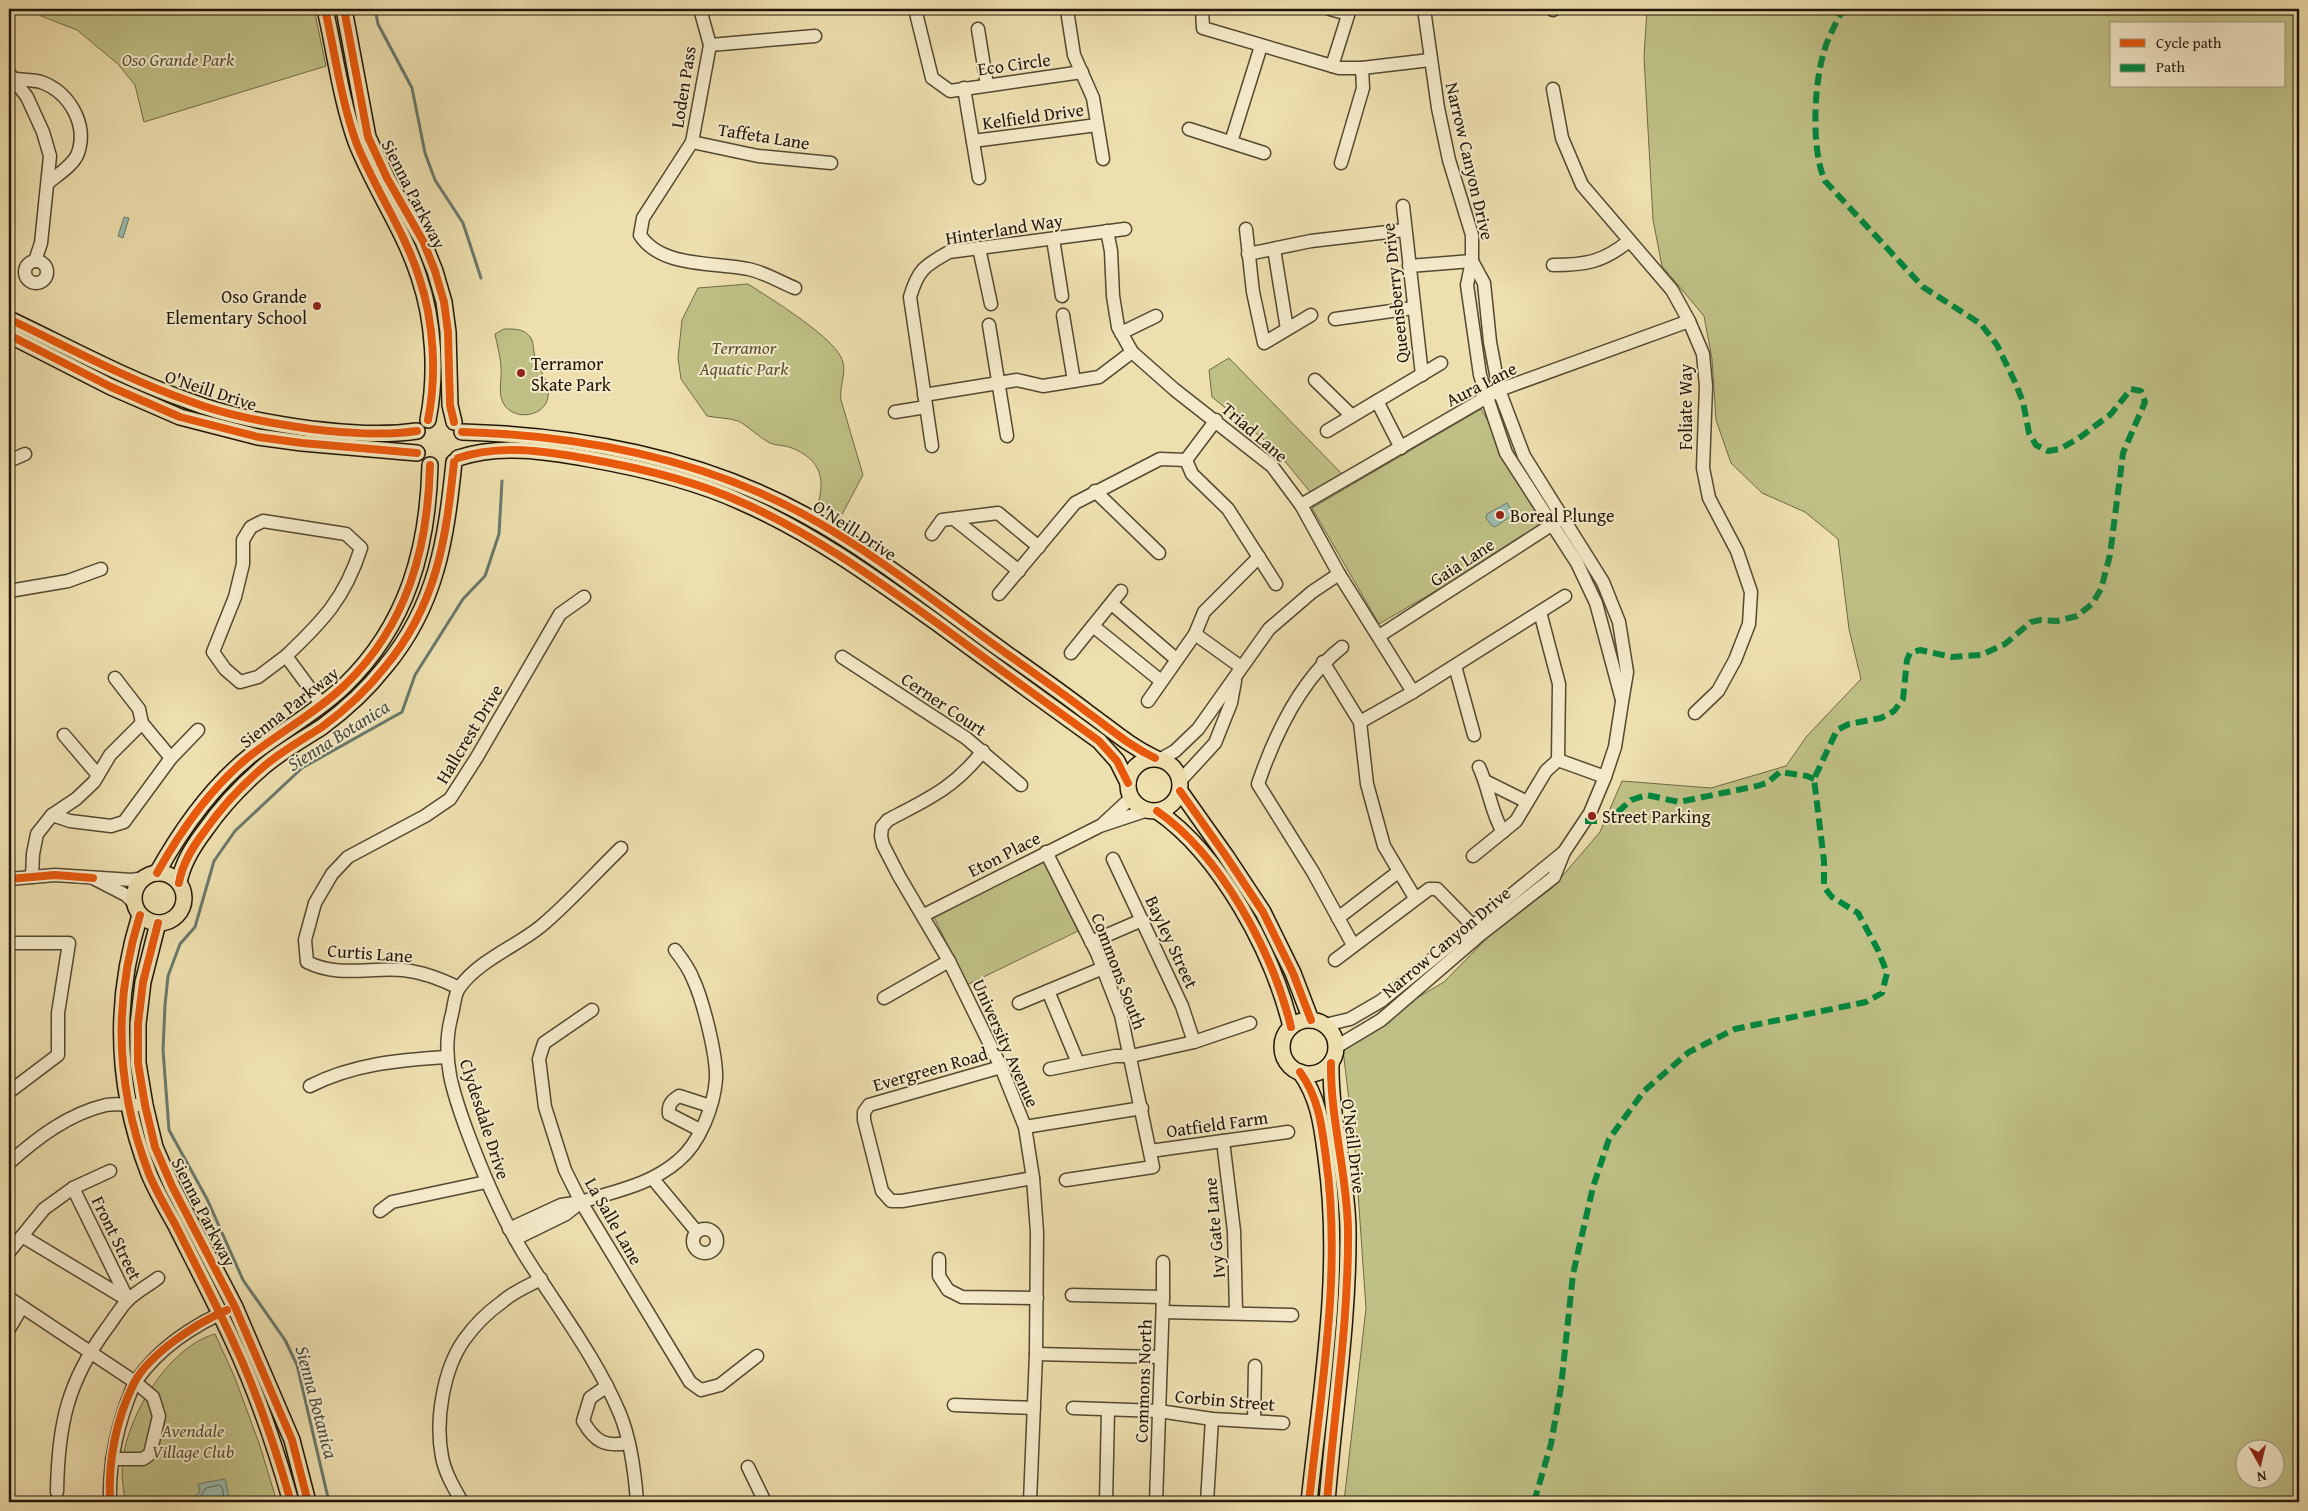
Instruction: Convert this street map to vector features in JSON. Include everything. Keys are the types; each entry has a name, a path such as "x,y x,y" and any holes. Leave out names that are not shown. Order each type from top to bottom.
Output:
{"main road":[{"name":"Sienna Parkway","path":"325,9 345,103 357,143 419,276 425,301 432,352 431,404 423,426"},
{"name":"Sienna Parkway","path":"344,9 368,137 387,178 423,241 444,302 448,332 450,406 458,427"},
{"name":"O'Neill Drive","path":"9,319 135,380 190,402 262,422 349,434 398,434 441,418 458,427 626,450 676,462 733,482 803,513 887,568 1087,712 1130,746 1174,767 1180,786 1263,912 1318,1023 1331,1031 1336,1047 1331,1063 1331,1084 1345,1181 1348,1256 1327,1502"},
{"name":"O'Neill Drive","path":"9,335 111,386 180,417 258,437 417,453"},
{"path":"423,426 415,438 417,453 430,465"},
{"path":"456,460 464,446 458,427"},
{"name":"O'Neill Drive","path":"430,465 446,466 480,451 503,449 551,452 624,465 680,480 740,501 785,523 824,544 1099,741 1117,761 1136,803 1178,825 1201,851 1244,916 1269,964 1286,1004 1291,1027 1283,1043 1286,1061 1300,1072 1312,1089 1317,1106 1331,1192 1331,1287 1309,1502"},
{"name":"Sienna Parkway","path":"308,1502 292,1440 236,1306 172,1186 155,1147 138,1063 138,1024 143,982 158,923 173,918 179,912 184,898 178,883 185,862 209,824 227,802 264,767 347,706 386,667 406,638 428,596 443,550 456,460"},
{"name":"Sienna Parkway","path":"291,1502 271,1431 250,1378 150,1175 138,1141 129,1105 122,1058 121,1014 137,909 135,889 150,876 213,793 233,772 345,684 385,636 412,582 423,545 428,512 430,465"},
{"path":"264,767 266,759 316,721 319,706"},
{"path":"1130,790 1135,767 1144,760 1158,759"},
{"path":"1153,811 1172,804 1180,786"},
{"path":"150,876 172,877 178,883"},
{"path":"137,909 152,922 158,923"},
{"path":"1291,1027 1304,1021 1318,1023"},
{"path":"1300,1072 1317,1073 1331,1063"}],"street":[{"name":"Loden Pass","path":"692,142 710,45 700,9"},
{"name":"Eco Circle","path":"915,9 932,78 950,91 1082,72"},
{"path":"1202,9 1203,28 1332,66 1362,68 1430,60"},
{"path":"1330,9 1349,12 1332,66"},
{"name":"Narrow Canyon Drive","path":"1424,9 1430,60 1449,160 1472,236 1472,261 1467,285 1480,375 1486,397 1506,453 1577,563 1596,603 1622,702"},
{"path":"1067,10 1074,55 1093,98 1103,159"},
{"path":"978,29 987,85"},
{"path":"710,45 814,36"},
{"path":"1231,142 1261,46"},
{"path":"1341,163 1363,88 1362,68"},
{"path":"12,76 40,82 60,92 73,109 80,126 78,154 72,162 48,183"},
{"path":"12,76 27,97 43,132 50,156 41,243 36,261"},
{"path":"964,88 979,178"},
{"name":"Foliate Way","path":"1554,89 1562,138 1582,186 1672,290 1689,321 1703,354 1706,386 1703,468 1709,498 1737,551 1751,592 1749,624 1735,660 1718,691 1695,713"},
{"name":"Kelfield Drive","path":"973,141 1097,124"},
{"path":"1189,129 1264,153"},
{"path":"692,142 644,218 640,235 644,241 652,248 678,259 704,265 749,269 795,288"},
{"name":"Taffeta Lane","path":"692,142 758,156 831,164"},
{"name":"Queensberry Drive","path":"1403,206 1422,375"},
{"name":"Hinterland Way","path":"932,446 910,297 916,275 927,264 949,252 1125,229"},
{"path":"1246,229 1248,254 1264,343 1311,316"},
{"path":"1248,254 1312,241 1405,230"},
{"name":"Triad Lane","path":"1107,232 1111,251 1113,296 1121,333 1132,352 1175,390 1216,420 1272,466 1301,505 1339,574 1413,692"},
{"path":"1053,239 1062,296"},
{"path":"1553,265 1580,265 1598,261 1614,254 1629,241"},
{"path":"979,248 991,304"},
{"path":"1274,249 1287,330"},
{"path":"1409,266 1472,261"},
{"name":"Narrow Canyon Drive","path":"1336,1047 1381,1020 1564,852 1590,813 1606,777 1615,747 1627,672 1620,622 1603,582 1524,456 1500,390 1490,342 1484,283 1472,261"},
{"path":"1335,320 1413,308"},
{"path":"1063,315 1074,381"},
{"path":"1121,333 1156,316"},
{"name":"Aura Lane","path":"1301,505 1500,390 1689,321"},
{"path":"990,325 1007,436"},
{"path":"895,412 925,401 998,382 1017,380 1043,386 1099,377 1132,352"},
{"path":"1327,431 1441,363"},
{"path":"1315,380 1352,416"},
{"path":"1376,402 1401,448"},
{"path":"1186,460 1216,420"},
{"path":"9,461 26,454"},
{"path":"1000,594 1075,503 1160,459 1186,460"},
{"path":"1186,460 1192,474 1228,509 1276,584"},
{"path":"1095,491 1160,554"},
{"path":"932,534 942,520 998,512 1039,547"},
{"name":"Gaia Lane","path":"1379,636 1564,517"},
{"path":"954,519 1019,571"},
{"path":"264,521 346,534 361,548 341,596 318,626 286,656 258,677 240,682 225,669 213,652 235,598 243,564 243,540 251,527 264,521"},
{"path":"1148,701 1195,634 1204,612 1259,557"},
{"path":"9,591 68,581 101,569"},
{"path":"1158,759 1175,751 1198,729 1269,629 1312,592 1339,574"},
{"path":"1070,653 1121,591"},
{"path":"1360,722 1413,692 1564,596"},
{"name":"Hallcrest Drive","path":"307,962 305,940 315,903 332,874 348,857 425,816 450,798 478,757 560,614 584,597"},
{"path":"1112,604 1176,659"},
{"path":"1473,856 1516,821 1546,770 1558,760 1559,684 1540,612"},
{"path":"1093,626 1161,681"},
{"path":"1195,634 1239,672"},
{"path":"1342,647 1323,662 1311,676 1265,763 1258,784 1353,945"},
{"path":"286,656 318,698 319,706"},
{"name":"Cerner Court","path":"842,657 966,738 1021,785"},
{"path":"1323,662 1360,722 1367,784 1384,846 1414,898"},
{"path":"1455,666 1474,735"},
{"path":"1180,786 1215,743 1231,703 1239,672"},
{"path":"115,678 139,709 142,724 171,758"},
{"path":"32,877 33,854 37,834 52,815 76,799 98,774 110,755 142,724"},
{"path":"52,815 70,821 111,826 124,822 171,758 198,730"},
{"path":"64,734 98,774"},
{"name":"University Avenue","path":"983,751 972,765 946,789 888,820 882,827 881,836 883,845 899,876 924,915 949,961 1001,1067 1025,1127 1033,1178 1037,1232 1036,1354 1030,1502"},
{"path":"1558,760 1606,777"},
{"path":"1479,767 1497,822 1503,832"},
{"path":"1485,781 1527,802"},
{"name":"Eton Place","path":"1100,826 1130,790"},
{"name":"Eton Place","path":"924,915 1100,826 1153,811"},
{"path":"459,988 481,967 540,927 621,848"},
{"name":"Commons South","path":"1046,852 1103,968 1121,1015 1154,1167 1066,1180"},
{"name":"Bayley Street","path":"1113,859 1182,1006 1194,1042"},
{"path":"1338,918 1398,872"},
{"path":"9,879 55,875 93,878 109,877 132,880 150,876"},
{"path":"93,878 126,895 137,909"},
{"path":"1335,960 1429,888 1437,889 1477,930"},
{"path":"1091,942 1142,920"},
{"name":"Narrow Canyon Drive","path":"1318,1023 1350,1019 1381,1001 1477,930"},
{"path":"9,943 69,943 58,1013 58,1055 9,1092"},
{"path":"512,1234 566,1214 581,1202 653,1179 680,1160 691,1147 710,1106 716,1077 714,1055 694,980 687,966 675,950"},
{"path":"884,998 949,961"},
{"name":"Curtis Lane","path":"307,962 321,969 346,972 403,970 439,978 459,988"},
{"path":"1019,1003 1103,968"},
{"name":"Clydesdale Drive","path":"459,988 448,1033 446,1058 451,1084 486,1182 512,1234 607,1386 621,1416 628,1443 637,1502"},
{"path":"1048,991 1078,1063"},
{"name":"La Salle Lane","path":"592,1010 544,1042 539,1059 546,1107 565,1170 581,1202 690,1382 701,1390 720,1385 758,1356"},
{"path":"1050,1069 1115,1056 1131,1056 1194,1042 1250,1023"},
{"path":"310,1086 332,1075 391,1060 446,1058"},
{"name":"Evergreen Road","path":"1001,1067 869,1105 864,1112 864,1120 882,1191 891,1201 902,1201 1033,1178"},
{"path":"700,1130 669,1114 669,1107 672,1100 679,1096 710,1106"},
{"path":"9,1163 37,1138 77,1116 107,1105 145,1105"},
{"path":"1025,1127 1142,1108"},
{"name":"Oatfield Farm","path":"1150,1151 1288,1132"},
{"name":"Ivy Gate Lane","path":"1223,1141 1234,1231 1236,1312"},
{"name":"Front Street","path":"9,1252 44,1210 73,1188 110,1171"},
{"path":"653,1179 697,1232"},
{"path":"380,1211 392,1202 486,1182"},
{"name":"Front Street","path":"73,1188 128,1300"},
{"name":"Front Street","path":"22,1236 128,1300"},
{"path":"939,1259 939,1276 948,1290 962,1297 1036,1298"},
{"name":"Commons North","path":"1156,1502 1163,1312 1162,1262"},
{"path":"57,1492 62,1423 69,1397 90,1351 128,1300 158,1278"},
{"path":"462,1502 450,1481 442,1457 440,1428 443,1400 451,1365 464,1340 484,1318 502,1301 541,1279"},
{"path":"1072,1295 1163,1297"},
{"path":"9,1298 135,1382 156,1403 159,1416 154,1444 150,1454 143,1460 112,1459"},
{"path":"110,1502 114,1441 135,1382 174,1341 219,1313 236,1306"},
{"path":"9,1329 22,1307"},
{"path":"1163,1312 1236,1312 1292,1315"},
{"path":"1036,1354 1160,1357"},
{"path":"1254,1421 1255,1366"},
{"path":"607,1386 590,1398 584,1422 590,1433 600,1441 613,1446 628,1443"},
{"path":"954,1405 1034,1408"},
{"name":"Corbin Street","path":"1073,1408 1159,1412 1212,1419 1283,1423"},
{"path":"1106,1502 1108,1410"},
{"path":"1207,1502 1212,1419"},
{"path":"748,1467 765,1502"}],"green space":[{"name":"Oso Grande Park","path":"30,9 314,9 326,66 144,122 135,85 118,64 77,30 41,16"},
{"path":"1647,9 2299,9 2299,1502 1344,1502 1366,1308 1355,1149 1342,1042 1444,982 1493,932 1552,888 1600,832 1622,781 1711,788 1786,766 1807,736 1861,679 1849,629 1838,539 1805,512 1762,493 1731,463 1716,420 1712,359 1704,316 1662,266 1653,220 1644,57"},
{"name":"Terramor Aquatic Park","path":"748,284 786,308 816,331 829,342 843,362 844,372 841,400 863,475 839,520 817,507 820,497 821,479 815,465 809,458 787,446 770,443 738,421 707,416 681,379 678,358 682,320 698,288"},
{"name":"Terramor Skate Park","path":"504,329 522,331 532,340 535,357 546,381 548,392 546,403 542,409 536,412 523,415 516,414 505,406 501,397 500,360 495,334"},
{"path":"1229,358 1343,475 1311,493 1274,448 1212,397 1209,370"},
{"path":"1481,409 1549,525 1379,624 1312,508"},
{"path":"1044,861 1078,931 967,985 933,915"},
{"name":"Avendale Village Club","path":"215,1334 235,1378 260,1446 277,1502 125,1502 122,1471 124,1452 130,1431 150,1389 164,1370 180,1354 197,1342"}],"water":[{"path":"124,217 129,218 123,238 118,236"},
{"name":"Boreal Plunge","path":"1507,503 1514,514 1495,527 1492,526 1486,518 1487,514"},
{"path":"225,1479 230,1502 192,1502 193,1498 200,1492 198,1484"}],"waterway":[{"name":"Sienna Botanica","path":"375,9 378,24 412,88 425,153 435,180 463,223 481,278"},
{"name":"Sienna Botanica","path":"329,1502 297,1365 285,1340 243,1280 207,1199 169,1130 163,1050 168,976 180,944 195,927 214,861 235,831 302,768 402,712 415,675 463,599 485,576 499,534 502,481"}],"marked path":[{"path":"1534,1502 1551,1444 1561,1387 1573,1274 1593,1187 1609,1139 1644,1091 1689,1052 1735,1029 1866,1002 1882,993 1887,973 1878,950 1858,913 1832,897 1824,887 1824,861 1814,779 1837,730 1849,724 1881,718 1894,711 1903,699 1907,660 1910,653 1920,650 1952,657 1981,655 2005,644 2031,622 2041,620 2057,621 2077,616 2092,604 2101,589 2110,555 2123,453 2145,402 2141,391 2131,389 2111,414 2079,438 2060,449 2048,451 2036,445 2029,433 2023,402 2015,382 1997,345 1981,324 1923,287 1825,181 1816,136 1816,101 1820,68 1825,49 1843,9"},
{"path":"1585,821 1608,821 1631,800 1647,795 1679,802 1757,786 1767,783 1780,772 1807,776 1814,779"}],"cycle path":[{"path":"325,9 342,93 356,142 413,260 424,294 433,348 431,403 428,420"},
{"path":"344,9 368,137 387,178 423,241 435,271 444,302 448,332 450,405 454,422"},
{"path":"9,319 143,383 219,411 296,427 351,433 378,434 417,431"},
{"path":"9,335 111,387 180,417 258,437 302,443 417,453"},
{"path":"462,432 506,434 594,444 680,464 723,478 764,495 830,529 882,563 1136,748 1155,758"},
{"path":"458,458 490,451 523,450 556,453 628,466 704,487 767,514 818,542 866,573 1099,741 1117,761 1128,783"},
{"path":"179,883 182,869 192,850 210,823 231,798 269,762 322,727 347,707 363,692 403,644 417,620 436,570 447,518 454,462"},
{"path":"157,873 187,825 223,780 251,755 334,695 366,662 384,637 399,611 419,556 425,526 430,465"},
{"path":"1180,791 1263,912 1293,973 1311,1020"},
{"path":"1157,811 1180,830 1202,853 1223,879 1241,908 1258,938 1271,968 1283,998 1291,1027"},
{"path":"9,879 55,875 93,878"},
{"path":"140,915 131,947 122,1012 122,1045 125,1077 130,1110 138,1142 155,1187 204,1281 250,1379 279,1460 291,1502"},
{"path":"158,923 143,982 138,1024 138,1063 155,1147 172,1186 235,1307 292,1440 308,1502"},
{"path":"1327,1502 1344,1332 1348,1263 1347,1208 1333,1104 1331,1063"},
{"path":"1300,1072 1312,1092 1321,1124 1330,1201 1332,1244 1328,1330 1309,1502"},
{"path":"110,1502 110,1472 118,1426 134,1383 151,1361 175,1340 227,1310"}],"place":[{"name":"Oso Grande Elementary School","path":"317,306"},
{"name":"Terramor Skate Park","path":"521,373"},
{"name":"Boreal Plunge","path":"1500,515"},
{"name":"Street Parking","path":"1592,816"}]}
